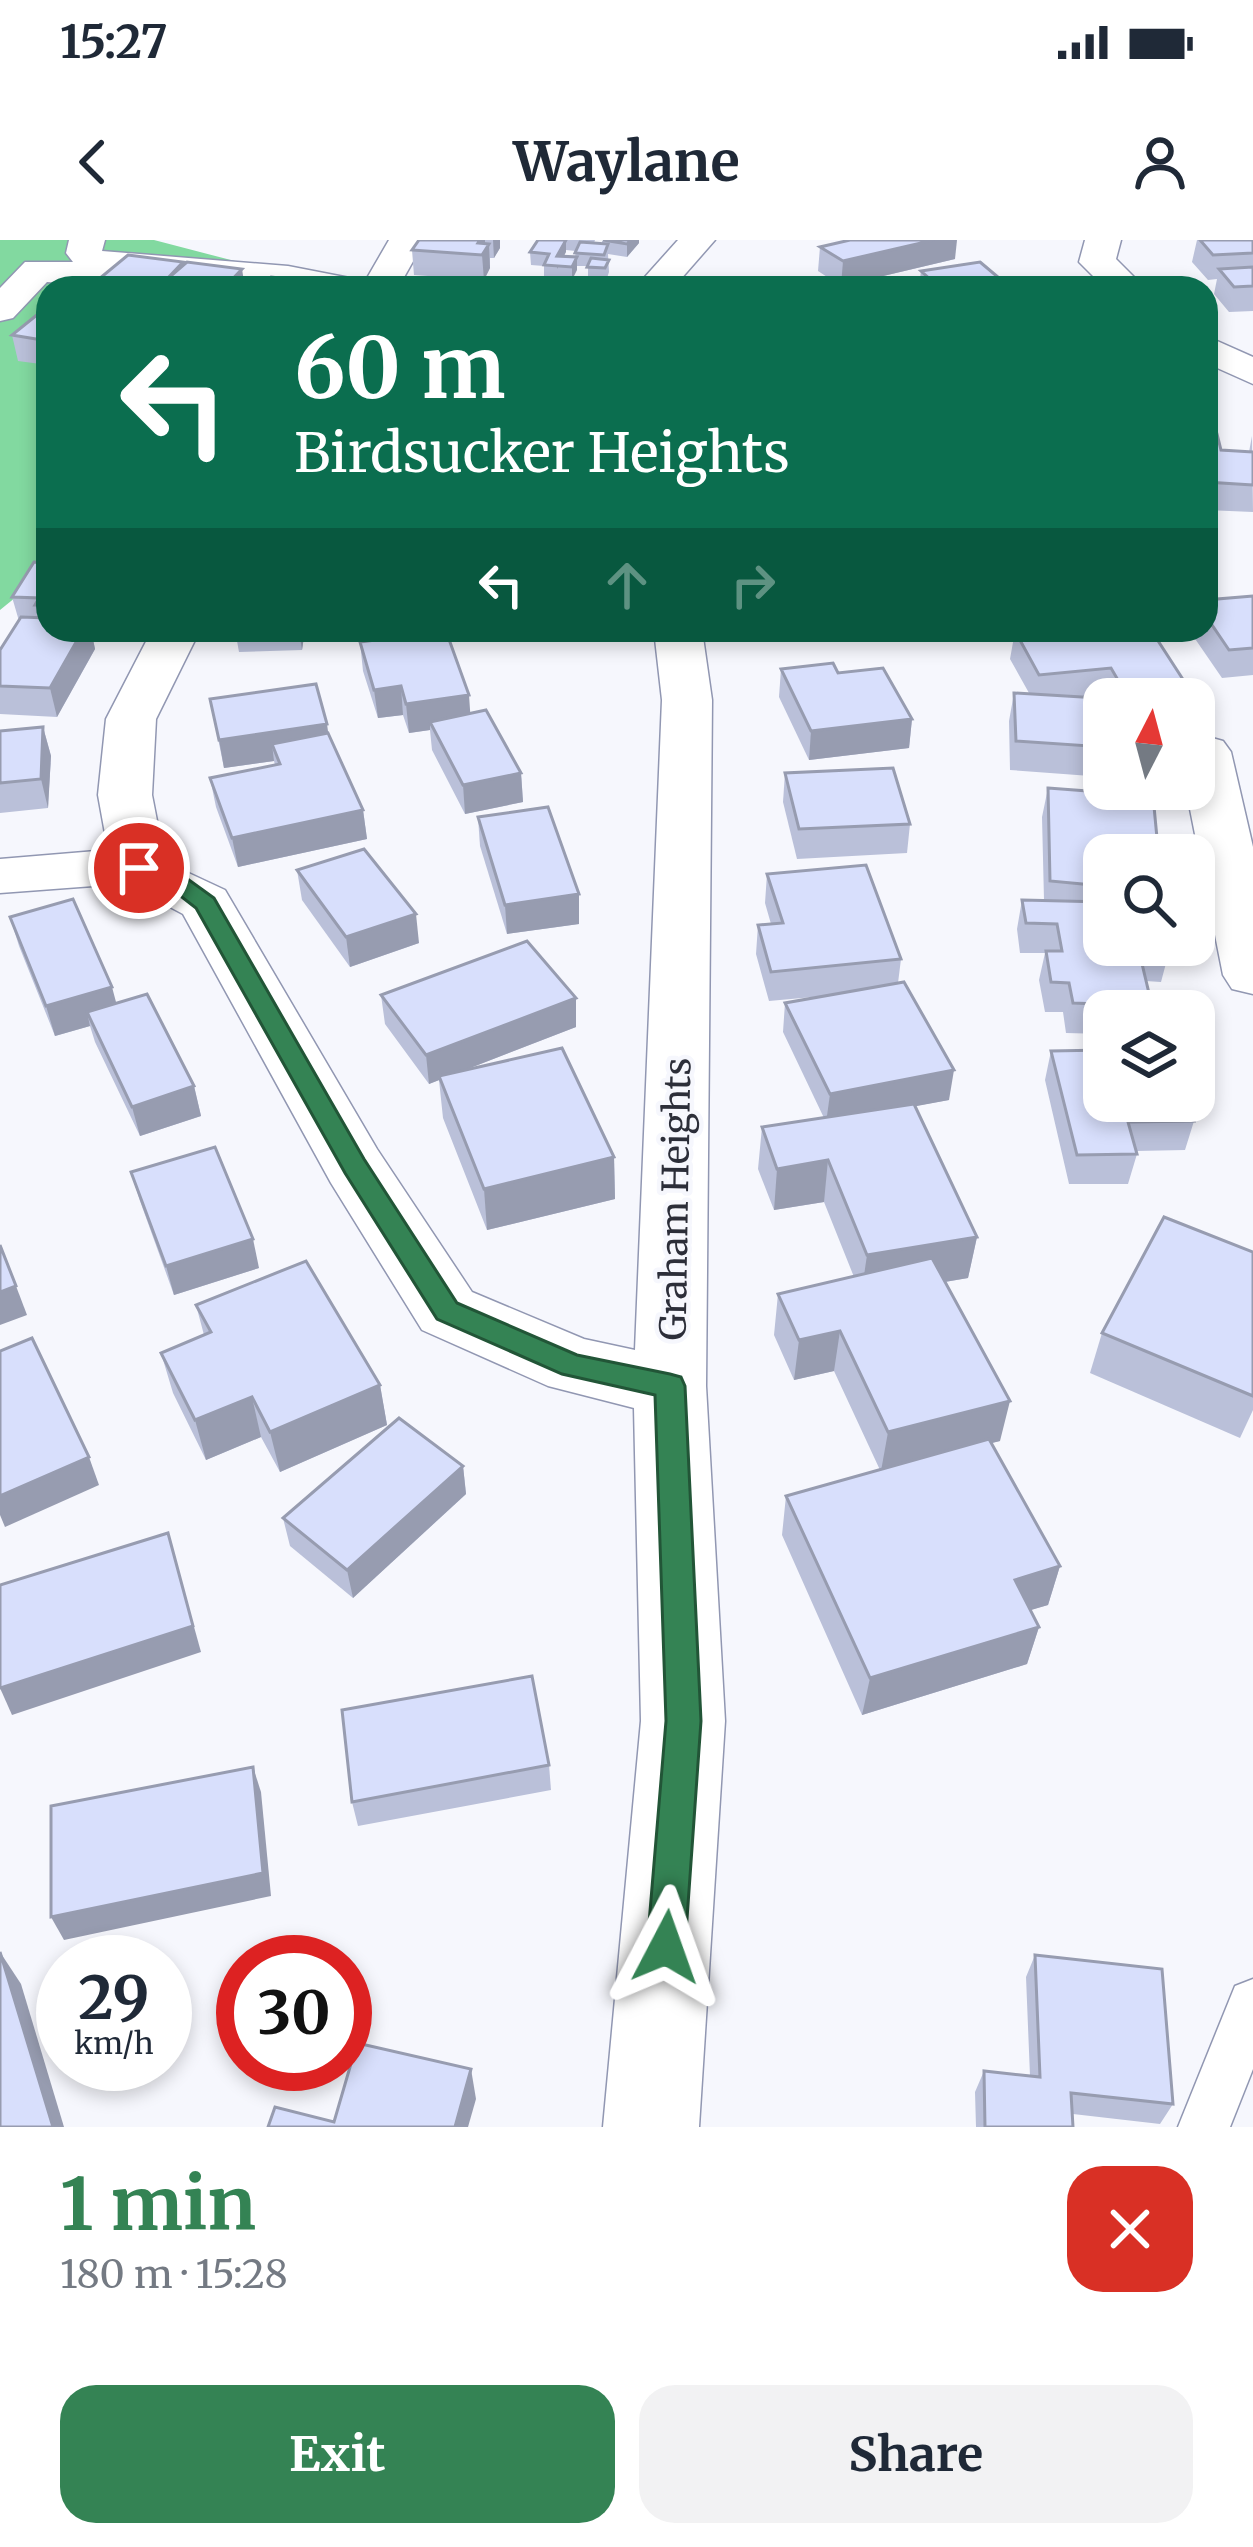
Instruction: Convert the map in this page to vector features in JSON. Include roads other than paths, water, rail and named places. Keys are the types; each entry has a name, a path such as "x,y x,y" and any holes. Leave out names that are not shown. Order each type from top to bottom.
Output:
{"street":[{"path":"87,240 84,253 92,261 276,276"},
{"path":"387,276 407,240"},
{"path":"664,276 697,240"},
{"path":"1103,240 1097,262 1113,276"},
{"path":"0,310 38,270 106,276"},
{"path":"1218,354 1253,372"},
{"path":"139,868 125,795 131,719 170,642"},
{"name":"Graham Heights","path":"651,2127 683,1721 670,1386 687,700 679,642"},
{"path":"1215,798 1253,975"},
{"path":"0,876 50,867 139,868 177,882 205,903 354,1166 447,1311 573,1366 670,1386"}],"lane":[{"path":"1204,2127 1253,2004"}]}
